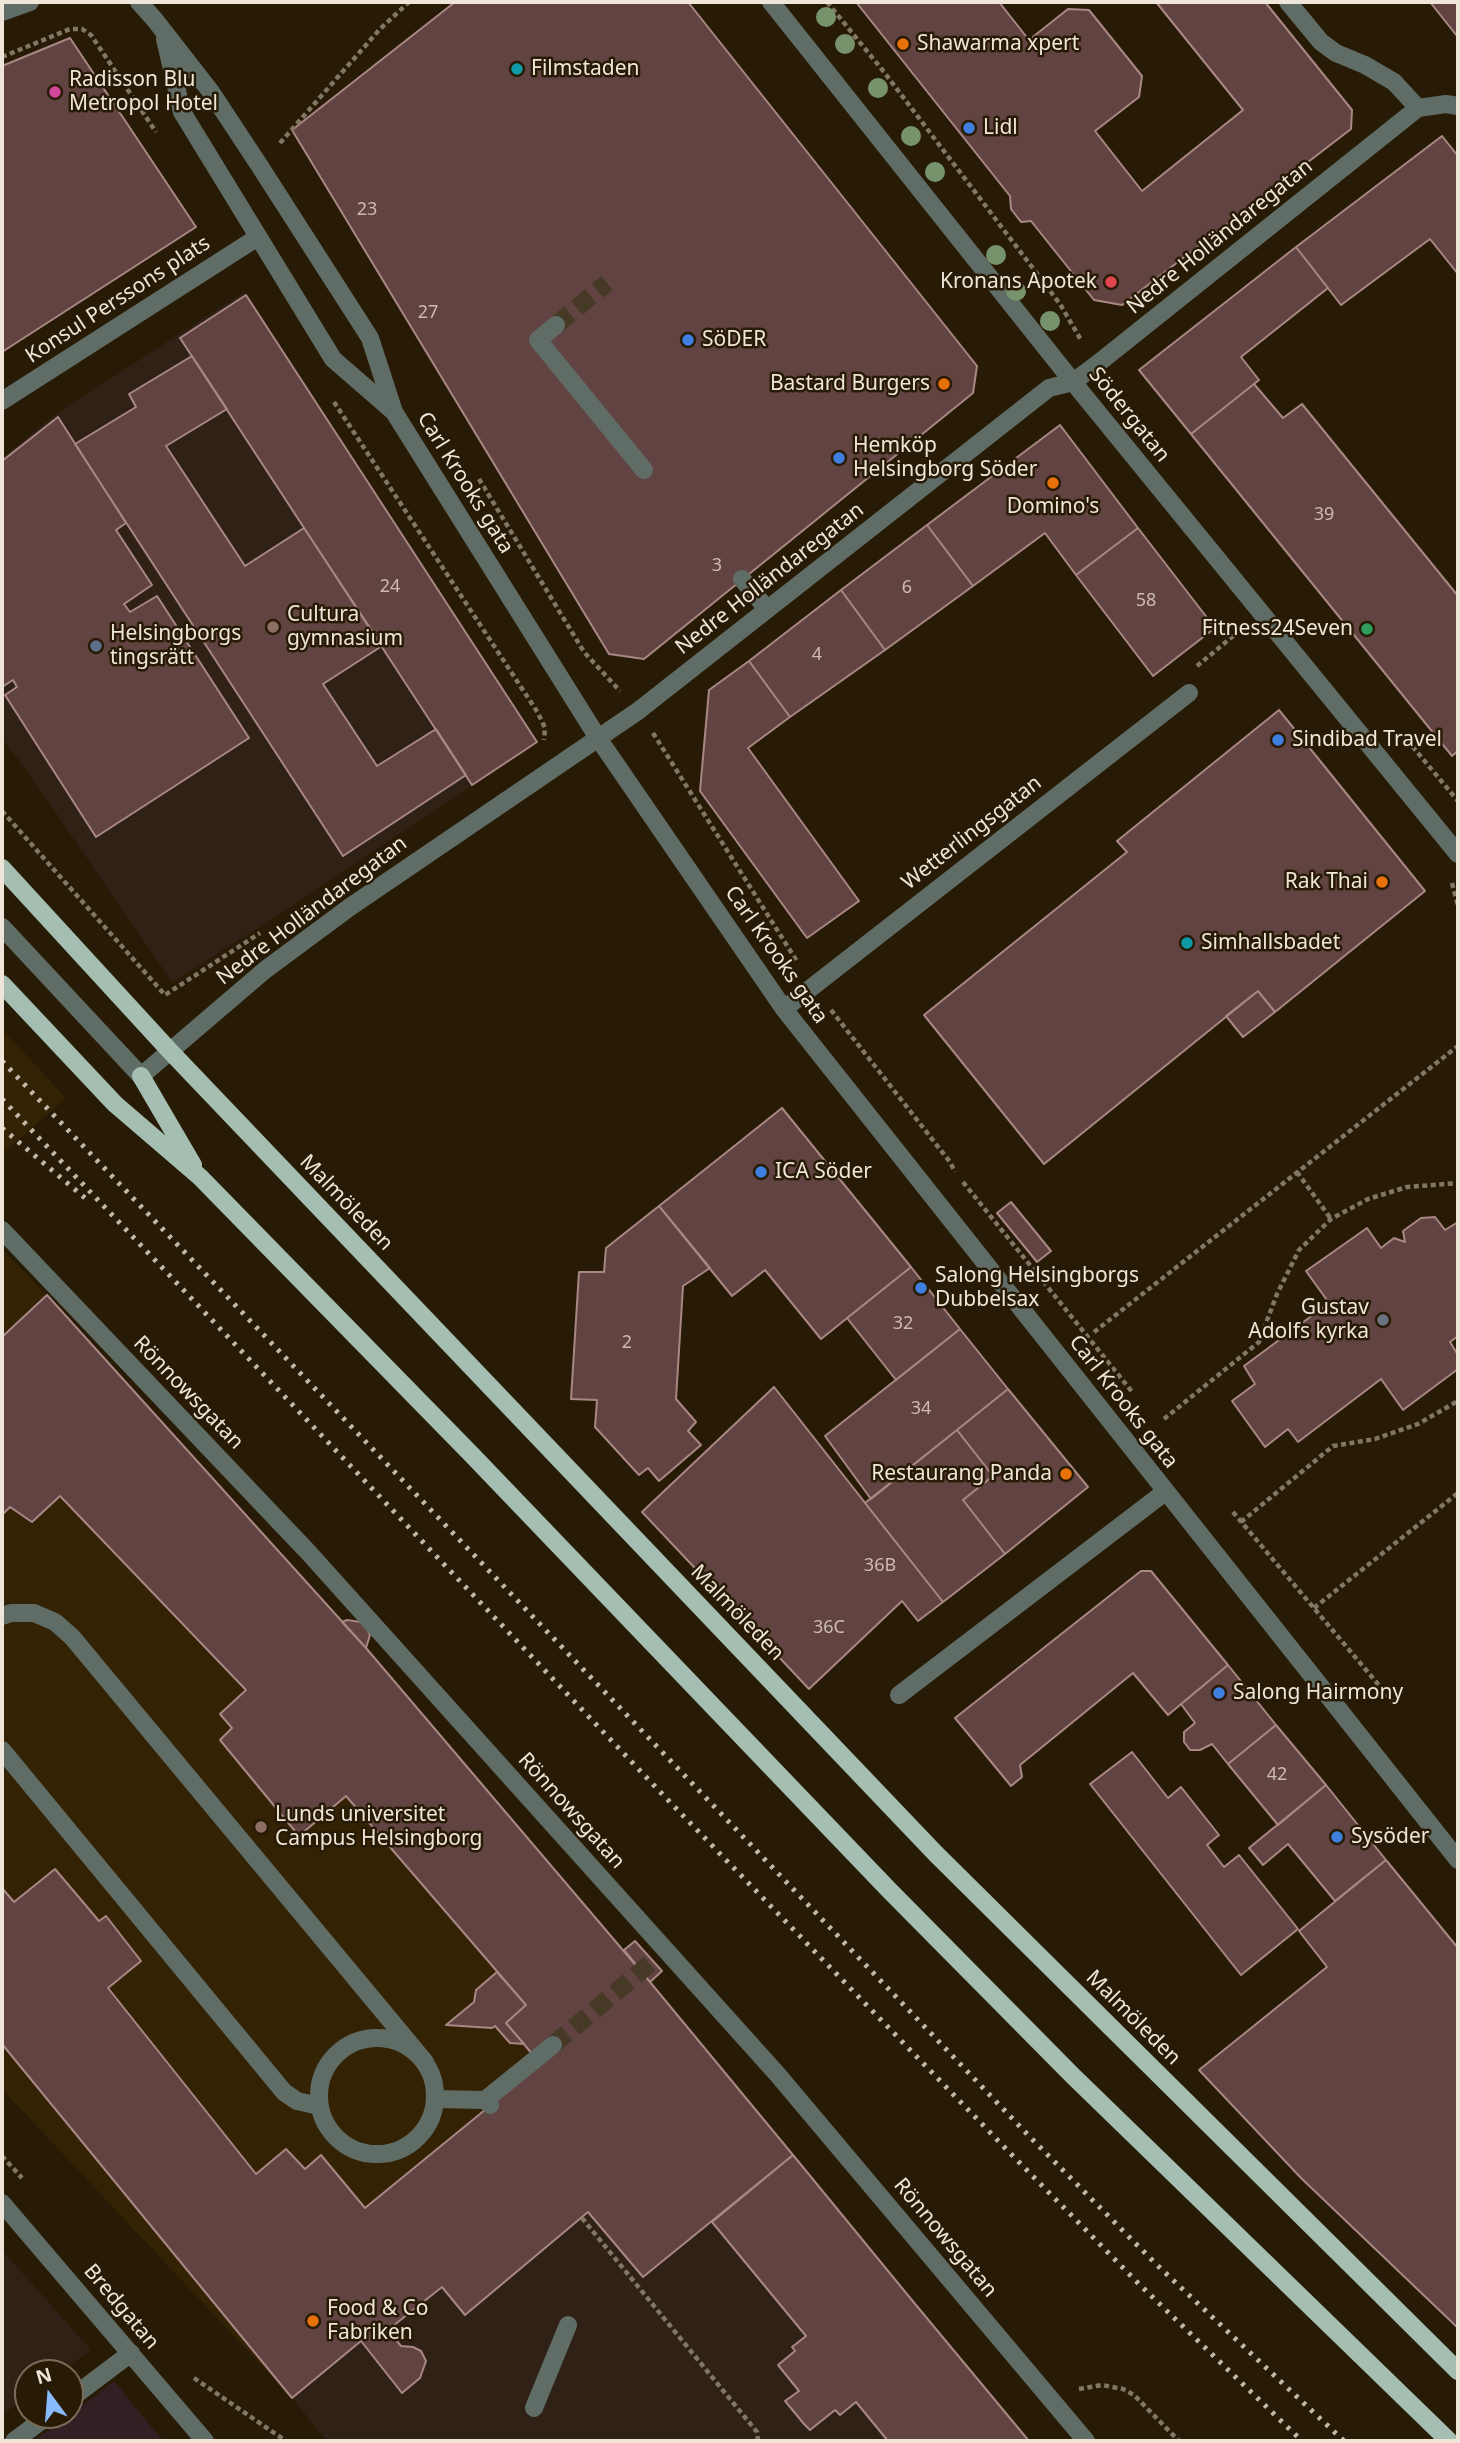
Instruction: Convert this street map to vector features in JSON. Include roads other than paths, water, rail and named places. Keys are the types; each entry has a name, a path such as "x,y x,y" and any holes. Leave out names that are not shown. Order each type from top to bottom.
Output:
{"main road":[{"name":"Malmöleden","path":"2,868 169,1051 936,1854 1458,2371"},
{"path":"2,984 115,1104 200,1177 1073,2076 1449,2441"},
{"path":"141,1076 200,1177"}],"street":[{"path":"2,12 30,2"},
{"name":"Carl Krooks gata","path":"139,2 211,92 261,168 369,338 394,412 598,738 783,1009 1458,1860"},
{"name":"Södergatan","path":"771,2 1073,382 1458,854"},
{"path":"1288,2 1321,42 1336,53 1365,65 1394,82 1418,108 1446,104 1458,106"},
{"name":"Carl Krooks gata","path":"164,33 183,113 258,237 333,359 394,412"},
{"name":"Nedre Holländaregatan","path":"141,1076 265,970 350,907 638,710 1049,388 1073,382 1096,365 1418,108"},
{"name":"Konsul Perssons plats","path":"2,401 258,237"},
{"path":"556,325 538,340 645,470"},
{"path":"742,579 767,609"},
{"name":"Wetterlingsgatan","path":"783,1009 1189,692"},
{"path":"2,927 141,1076"},
{"name":"Rönnowsgatan","path":"2,1230 309,1553 660,1956 778,2075 1086,2441"},
{"name":"Carl Krooks gata","path":"899,1695 1165,1492"},
{"path":"2,1616 11,1613 34,1614 55,1622 72,1637 425,2062 434,2080 436,2099 430,2123 415,2142 393,2153 369,2154 346,2146 328,2129 319,2106 321,2080 333,2057 355,2041 380,2037 405,2044 425,2062"},
{"path":"2,1750 284,2092 297,2101 319,2106"},
{"path":"436,2099 488,2103 552,2045"},
{"name":"Bredgatan","path":"2,2203 205,2441"},
{"path":"534,2408 568,2325"},
{"path":"84,2388 131,2353"},
{"path":"14,2441 30,2429"}],"tunnel":[{"path":"556,325 607,283"},
{"path":"553,2045 653,1961"}],"railway":[{"path":"2,1061 1029,2136 1157,2265 1344,2441"},
{"path":"2,1099 666,1798 1140,2285 1302,2441"},
{"path":"2,1128 85,1198"}],"place":[{"name":"Shawarma xpert","path":"903,44"},
{"name":"Filmstaden","path":"517,69"},
{"name":"Radisson Blu Metropol Hotel","path":"55,92"},
{"name":"Lidl","path":"969,128"},
{"name":"Kronans Apotek","path":"1111,282"},
{"name":"SöDER","path":"688,340"},
{"name":"Bastard Burgers","path":"944,384"},
{"name":"Hemköp Helsingborg Söder","path":"839,458"},
{"name":"Domino's","path":"1053,483"},
{"name":"Cultura gymnasium","path":"273,627"},
{"name":"Fitness24Seven","path":"1367,629"},
{"name":"Helsingborgs tingsrätt","path":"96,646"},
{"name":"Sindibad Travel","path":"1278,740"},
{"name":"Rak Thai","path":"1382,882"},
{"name":"Simhallsbadet","path":"1187,943"},
{"name":"ICA Söder","path":"761,1172"},
{"name":"Salong Helsingborgs Dubbelsax","path":"921,1288"},
{"name":"Gustav Adolfs kyrka","path":"1383,1320"},
{"name":"Restaurang Panda","path":"1066,1474"},
{"name":"Salong Hairmony","path":"1219,1693"},
{"name":"Lunds universitet Campus Helsingborg","path":"261,1827"},
{"name":"Sysöder","path":"1337,1837"},
{"name":"Food & Co Fabriken","path":"313,2321"}]}
